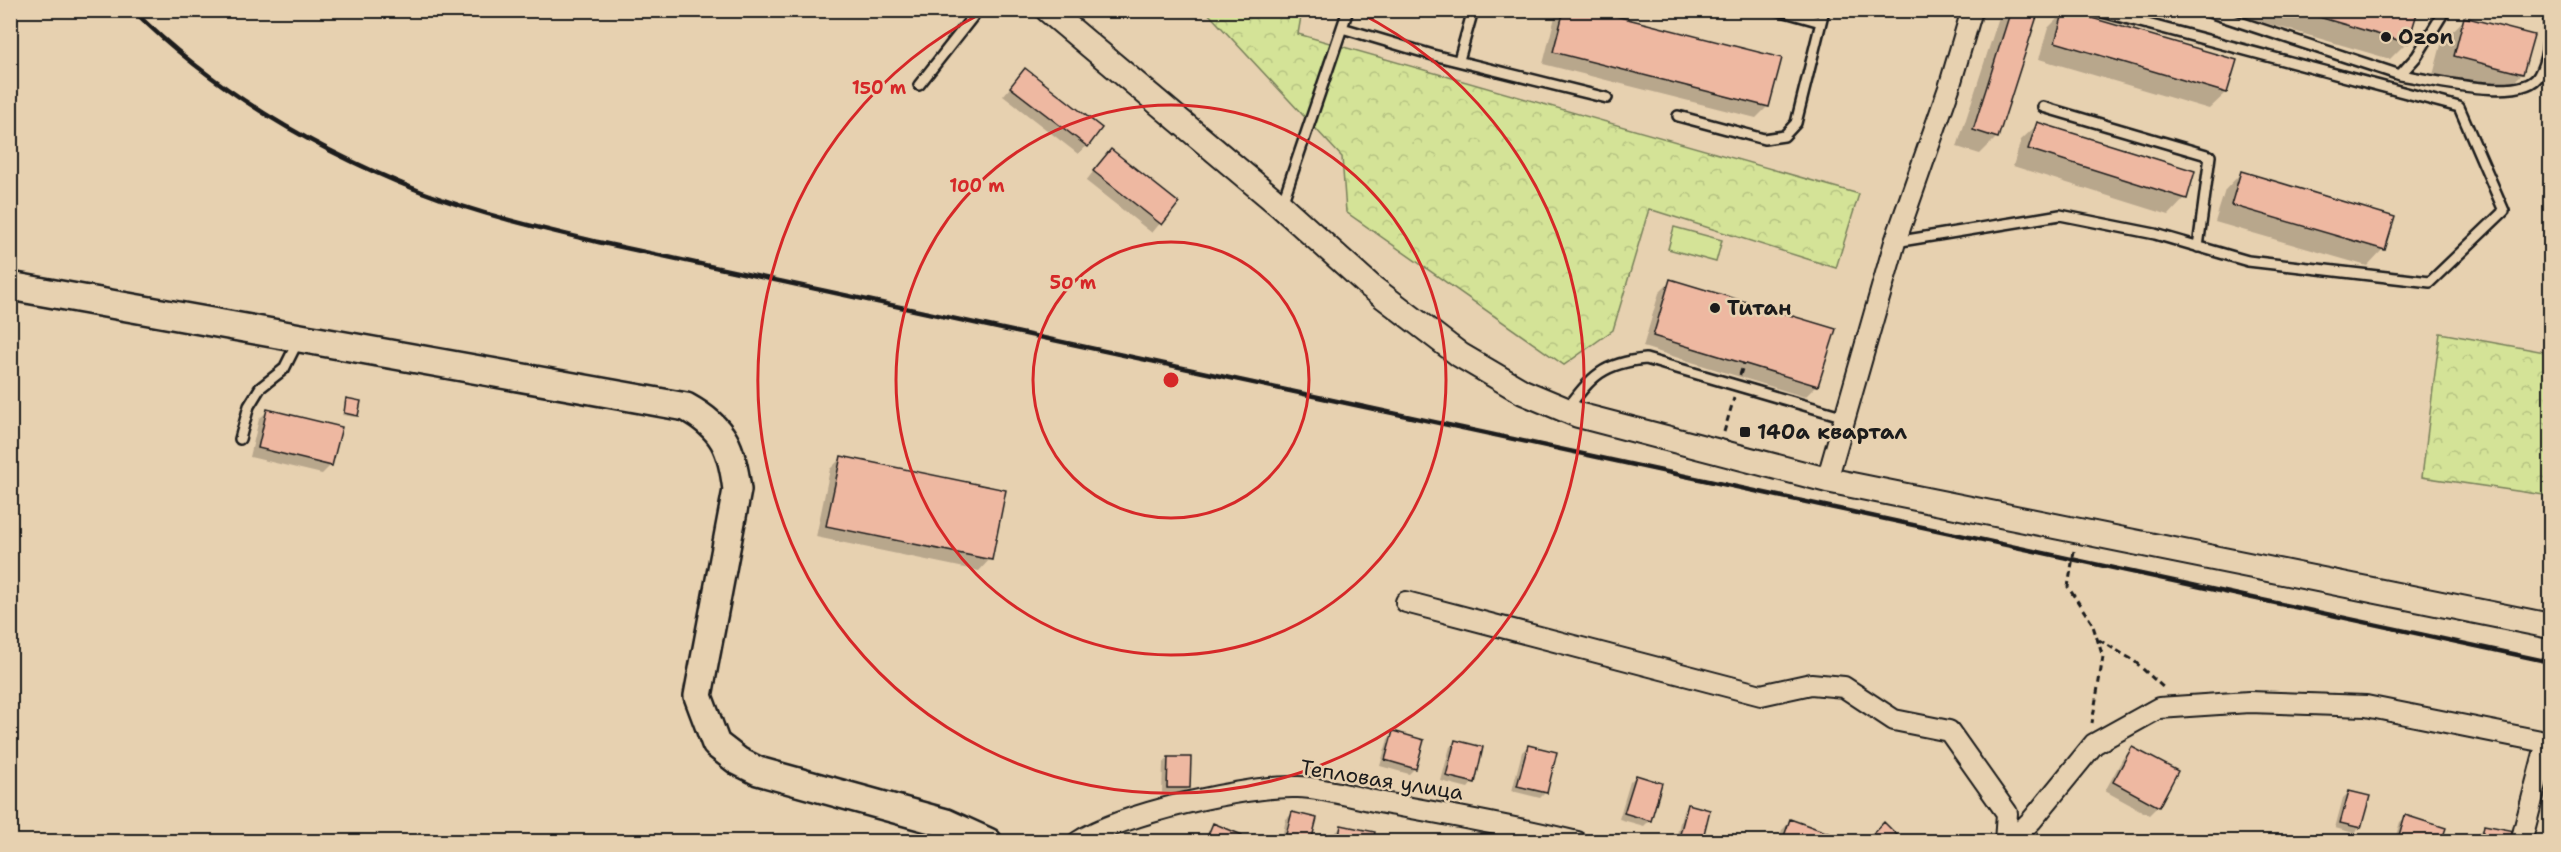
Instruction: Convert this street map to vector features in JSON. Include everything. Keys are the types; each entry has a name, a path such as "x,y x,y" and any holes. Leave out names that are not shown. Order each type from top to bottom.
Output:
{"main road":[{"path":"10,286 686,407 706,418 721,433 733,458 737,490 698,696 716,744 738,761 758,771 944,832 988,842"}],"street":[{"path":"1048,10 1281,206 1370,286 1460,355 1523,392 1565,410 1827,480 2550,626"},
{"path":"1827,480 1895,242 1949,88 1972,10"},
{"path":"1406,602 1761,695 1811,684 1844,687 1894,720 1949,731 2007,813 2007,842"},
{"path":"2007,842 2032,820 2094,744 2158,708 2249,702 2366,706 2549,742 2521,842"},
{"name":"Тепловая улица","path":"1078,842 1097,830 1174,807 1242,792 1299,787 1524,829 1577,842"}],"lane":[{"path":"919,85 978,10"},
{"path":"1281,206 1348,10"},
{"path":"1459,60 1473,10"},
{"path":"1778,10 1821,22"},
{"path":"1678,116 1764,139 1784,136 1796,123 1824,10"},
{"path":"1895,242 2060,215 2155,234 2248,261 2430,282 2504,211 2459,107 2095,10"},
{"path":"2203,10 2400,75 2493,89 2528,85 2539,76 2546,56 2550,10"},
{"path":"2400,75 2417,56 2445,10"},
{"path":"1342,28 1433,55 1607,98"},
{"path":"2043,107 2210,156 2198,246"},
{"path":"240,439 249,406 260,388 284,369 300,338"},
{"path":"1565,410 1590,378 1620,361 1646,359 1845,417"}],"path":[{"path":"1724,434 1731,406"},
{"path":"2071,547 2075,552 2068,587 2092,623 2103,657 2085,754"},
{"path":"2097,639 2133,660 2181,706"}],"green space":[{"path":"1206,11 1302,11 1298,34 1859,194 1836,268 1649,209 1613,330 1564,365 1346,212 1342,157"},
{"path":"1674,227 1722,240 1716,262 1668,249"},
{"path":"2440,333 2550,353 2550,496 2422,477"}],"building":[{"path":"1564,10 1592,10 1782,58 1769,107 1553,52"},
{"path":"2011,10 2039,10 1998,138 1973,130"},
{"path":"2064,10 2237,60 2227,93 2055,42"},
{"path":"2295,10 2418,10 2408,43"},
{"path":"2464,17 2534,35 2523,74 2454,56"},
{"path":"1025,68 1102,128 1088,147 1010,87"},
{"path":"2037,122 2195,171 2187,199 2028,149"},
{"path":"1111,149 1179,203 1162,225 1093,171"},
{"path":"2241,171 2395,217 2385,250 2231,205"},
{"path":"1670,279 1836,329 1818,386 1653,336"},
{"path":"346,398 361,401 358,416 344,413"},
{"path":"267,409 342,427 332,466 258,448"},
{"path":"841,456 1006,490 992,560 826,526"},
{"path":"1393,731 1424,740 1416,769 1385,760"},
{"path":"1455,740 1483,747 1475,783 1446,776"},
{"path":"1528,745 1557,752 1547,793 1517,786"},
{"path":"2132,747 2178,771 2159,807 2113,782"},
{"path":"1168,757 1191,757 1190,788 1167,788"},
{"path":"1636,775 1662,783 1651,821 1624,813"},
{"path":"2349,791 2370,796 2361,828 2340,823"},
{"path":"1688,804 1710,810 1702,842 1679,838"},
{"path":"1292,812 1317,818 1311,842 1284,842"},
{"path":"2405,815 2446,828 2441,842 2397,842"},
{"path":"1790,819 1837,836 1835,842 1782,842"},
{"path":"1884,822 1904,842 1865,842"},
{"path":"1213,823 1242,835 1239,842 1205,842"},
{"path":"1341,825 1375,832 1373,842 1338,842"},
{"path":"2484,825 2515,831 2513,842 2481,842"}],"railway":[{"path":"133,10 197,67 268,116 305,137 422,192 509,220 598,242 2550,662"}],"place":[{"name":"Ozon","path":"2386,37"},
{"name":"Титан","path":"1715,308"},
{"name":"140а квартал","path":"1745,432"}]}
